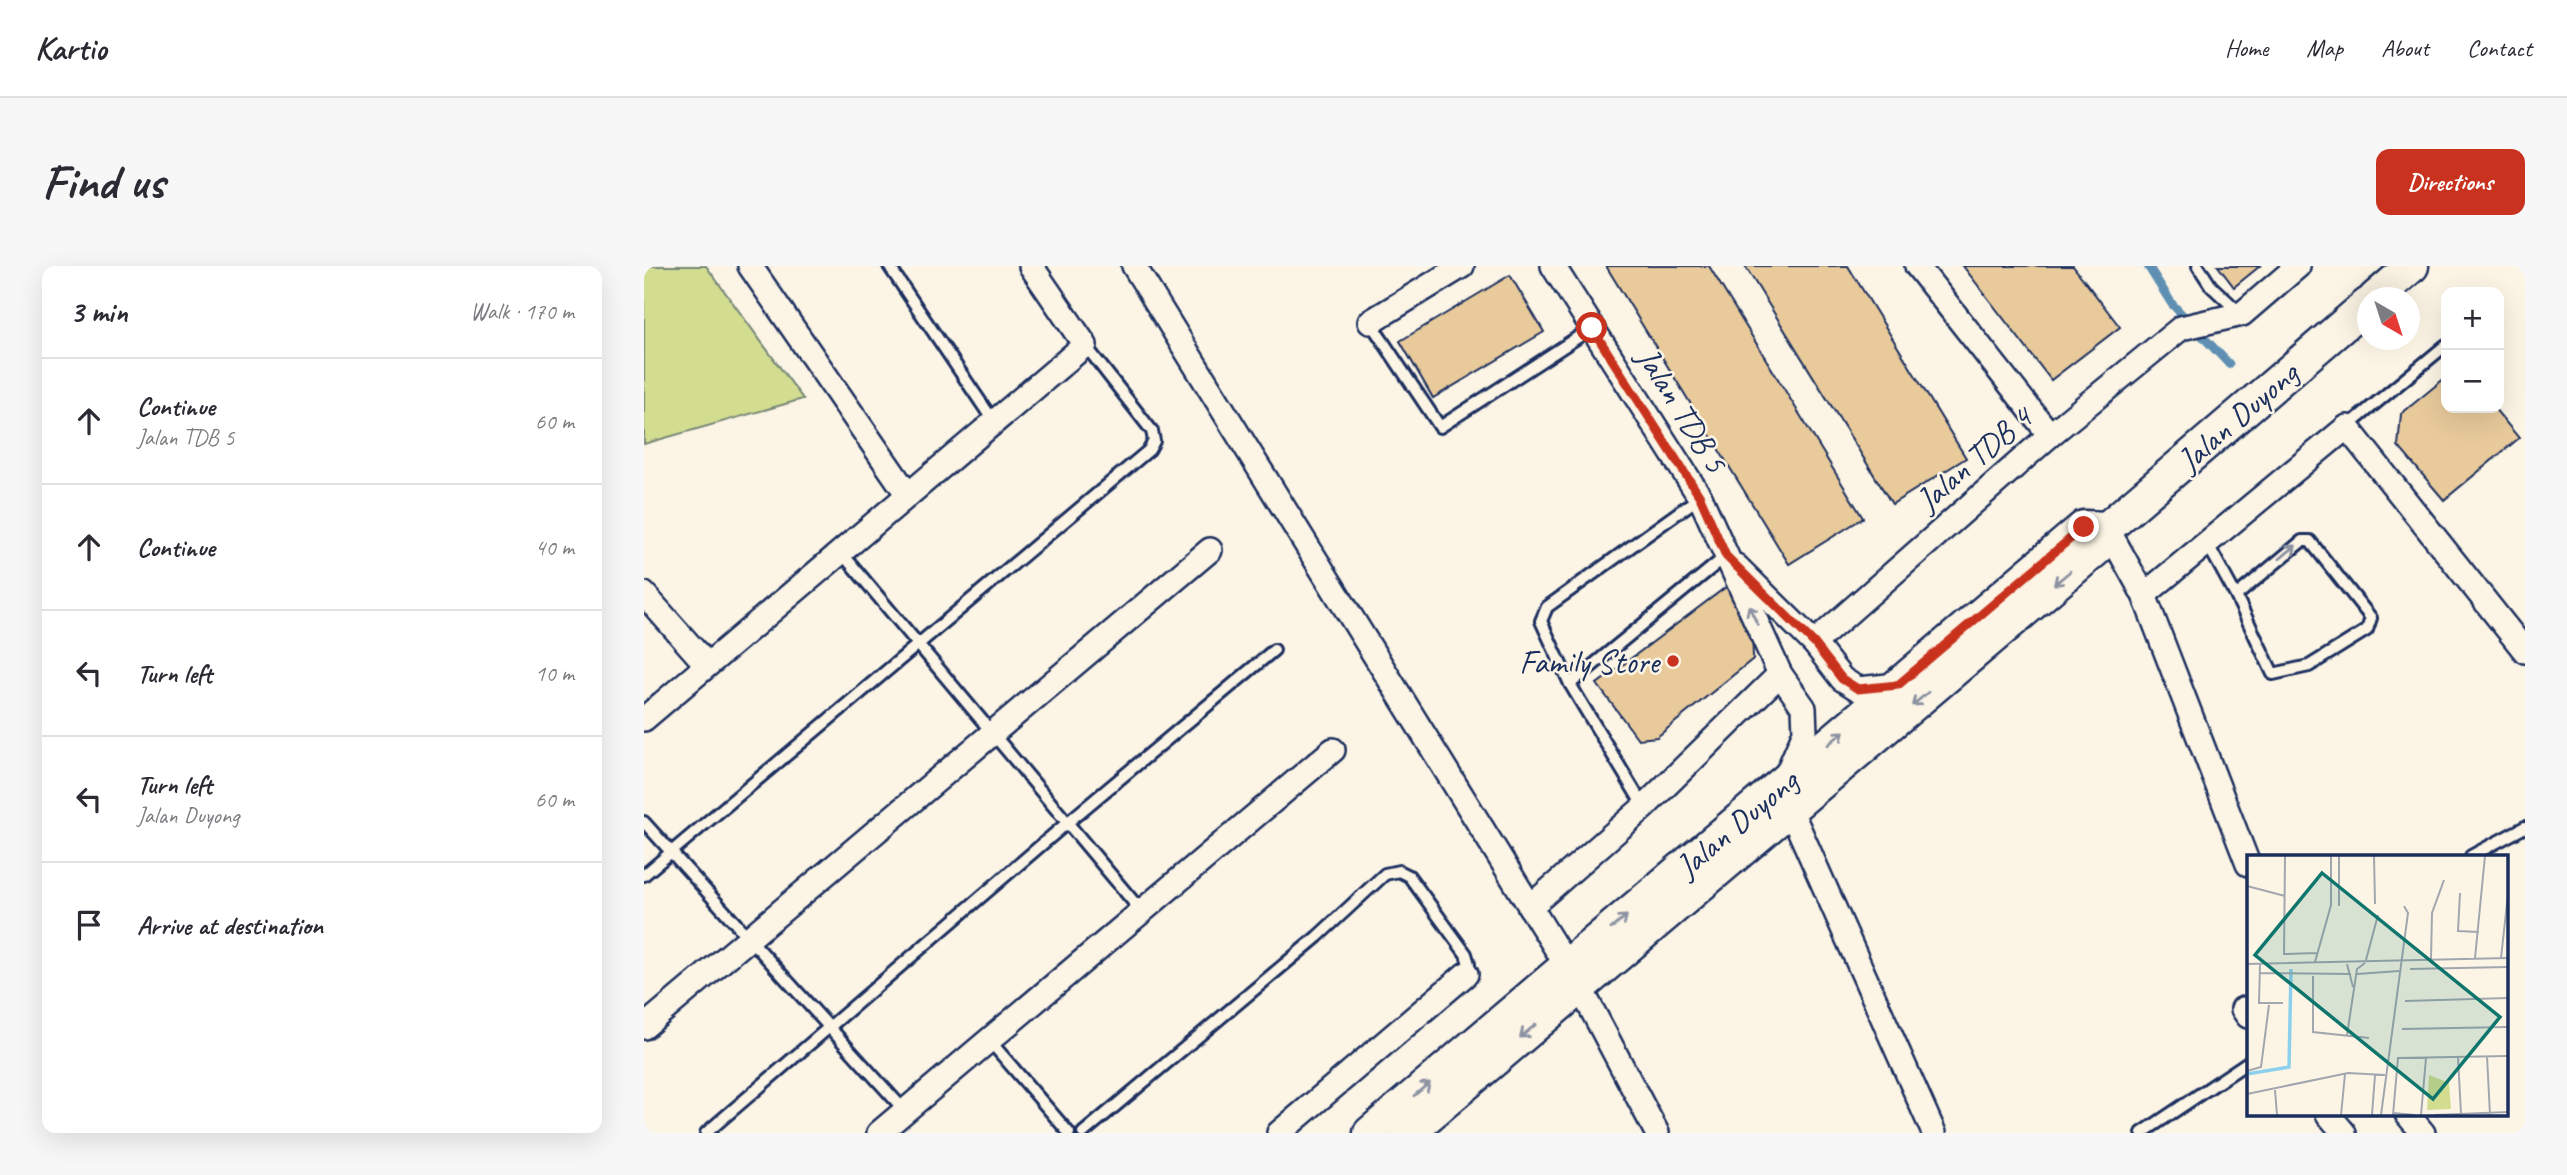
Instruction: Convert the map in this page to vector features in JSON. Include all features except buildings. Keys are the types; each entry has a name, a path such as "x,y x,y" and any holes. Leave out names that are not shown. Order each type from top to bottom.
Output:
{"main road":[{"path":"2388,287 2412,266"},
{"name":"Jalan Duyong","path":"1370,1133 1573,977 1787,796 2098,548 2107,528 2357,313"},
{"name":"Jalan Duyong","path":"1787,796 1898,685 2084,527 2107,528"},
{"name":"Jalan Duyong","path":"1408,1133 1573,977"}],"street":[{"path":"750,266 908,495"},
{"path":"644,719 1085,345 1031,266"},
{"path":"1134,266 1573,977 1657,1133"},
{"path":"1370,322 1462,266"},
{"name":"Jalan TDB 5","path":"1553,266 1700,497 1780,674 1804,708 1805,732 1787,796"},
{"path":"1917,266 2050,435"},
{"path":"2242,314 2298,266"},
{"name":"Jalan TDB 4","path":"1814,643 2050,435 2180,328 2242,314"},
{"path":"2144,595 2347,427 2525,651"},
{"path":"2107,528 2144,595 2247,859"},
{"path":"644,1027 1210,550"},
{"path":"1726,556 1814,643 1842,679 1858,689 1898,685"},
{"path":"644,594 708,665"},
{"path":"1530,907 1644,807 1780,674"},
{"path":"879,1133 1333,750"},
{"path":"1787,796 1934,1133"},
{"path":"1279,1133 1466,974"},
{"path":"2330,1116 2344,1133"},
{"path":"2409,1116 2423,1133"}],"lane":[{"path":"889,266 994,422"},
{"path":"2198,266 2211,286 2242,314"},
{"path":"1370,322 1440,427 1592,328"},
{"path":"644,875 1149,450 1154,441 1152,432 1085,345"},
{"path":"2347,427 2441,349"},
{"path":"1644,807 1570,684 1541,621 1547,607 1700,497"},
{"path":"2207,543 2273,674 2309,666 2367,630 2371,618 2310,541 2302,541 2236,596"},
{"path":"841,552 1142,912"},
{"path":"1570,684 1726,556"},
{"path":"706,1133 1067,823 1275,650"},
{"path":"644,822 905,1111"},
{"path":"2473,855 2525,827"},
{"path":"1083,1133 1317,937 1385,874 1399,871 1409,876 1466,954 1469,964 1466,974"},
{"path":"989,1040 1069,1133"},
{"path":"2142,1133 2247,1063"}],"green space":[{"path":"644,266 706,266 803,399 644,444"}],"waterway":[{"path":"2148,266 2172,304 2229,364"}],"place":[{"name":"Family Store","path":"1673,661"}],"route":[{"path":"1592,328 1700,497 1726,556 1814,643 1842,679 1858,689 1898,685 2084,527"}]}
